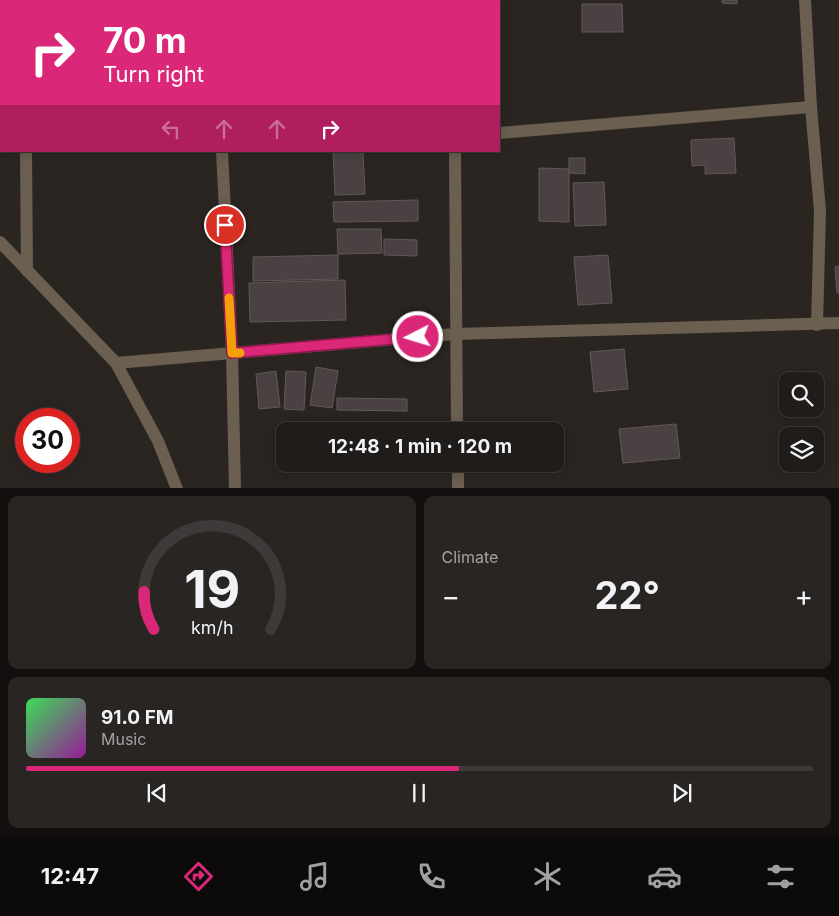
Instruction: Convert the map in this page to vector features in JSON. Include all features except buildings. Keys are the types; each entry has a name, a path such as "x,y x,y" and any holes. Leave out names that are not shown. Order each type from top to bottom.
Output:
{"street":[{"path":"805,0 811,107 820,211 817,325"},
{"path":"500,133 811,107"},
{"path":"26,152 27,271"},
{"path":"222,152 232,353 235,488"},
{"path":"455,152 457,422"},
{"path":"0,242 116,363 158,440 177,488"},
{"path":"116,363 455,334 839,323"},
{"path":"458,472 458,488"}],"slow traffic":[{"path":"229,298 232,353 240,353"}],"route":[{"path":"225,225 232,353 418,337"}]}
